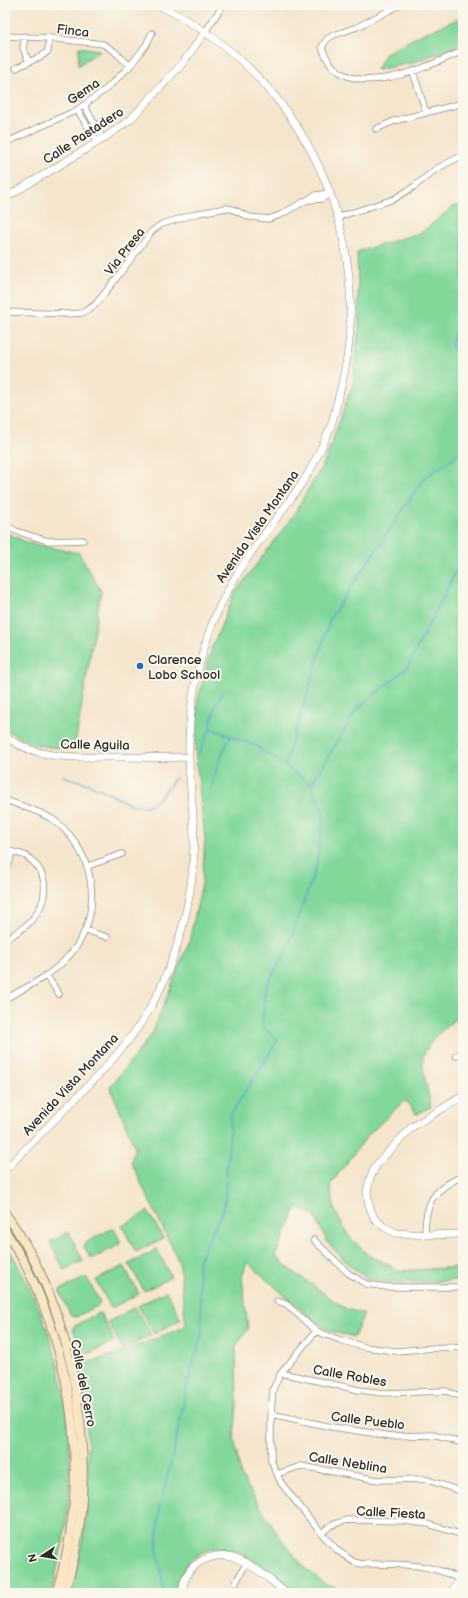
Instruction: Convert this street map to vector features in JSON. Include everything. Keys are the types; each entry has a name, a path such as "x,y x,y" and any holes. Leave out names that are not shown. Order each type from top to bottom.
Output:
{"main road":[{"name":"Calle del Cerro","path":"5,1213 32,1256 51,1299 66,1346 79,1407 82,1486 80,1521 75,1553 64,1593"},
{"name":"Calle del Cerro","path":"5,1230 24,1261 43,1304 58,1349 70,1408 74,1440 71,1526 56,1593"}],"street":[{"name":"Avenida Vista Montana","path":"5,1170 93,1081 119,1052 149,1010 169,967 182,930 189,898 192,870 194,842 189,757 191,714 196,674 213,619 225,594 244,562 309,473 330,430 346,367 351,312 348,261 338,217 330,193 312,152 295,123 270,90 241,61 205,32 174,12 158,5"},
{"name":"Calle Pastadero","path":"5,198 100,140 130,119 152,98 182,64 223,5"},
{"path":"400,5 357,27 327,39 322,46 325,57 337,71 352,78 368,80 389,78 413,72 463,51"},
{"name":"Gema","path":"5,143 77,110 106,89 130,66 146,45 152,33"},
{"name":"Finca","path":"5,36 25,36 102,44 114,50 130,66"},
{"path":"25,36 23,48 29,62"},
{"path":"16,68 42,56 48,51 49,38"},
{"path":"413,72 426,112"},
{"path":"376,129 394,121 463,103"},
{"path":"84,105 100,140"},
{"path":"77,110 100,140"},
{"path":"338,217 394,199 415,186 436,169 463,155"},
{"name":"Via Presa","path":"5,312 82,313 94,305 112,284 152,231 162,224 226,208 232,209 249,217 269,219 320,194 330,193"},
{"path":"5,525 16,531 48,541 83,540"},
{"name":"Calle Aguila","path":"5,736 36,752 50,755 73,757 189,757"},
{"path":"5,800 38,812 54,821 66,832 80,850 88,866 92,887 90,910 85,930 74,949 64,961 5,999"},
{"path":"5,850 24,855 34,863 41,872 44,881 45,896 41,906 29,923 5,940"},
{"path":"5,870 10,861 11,852"},
{"path":"88,866 122,854"},
{"path":"85,930 107,937"},
{"path":"46,974 59,994"},
{"path":"456,1056 463,1052"},
{"path":"463,1096 412,1127 377,1164 370,1178 367,1192 369,1205 374,1218 384,1227 396,1233 425,1235 463,1234"},
{"path":"425,1235 426,1213 430,1201 447,1183 463,1176"},
{"path":"314,1240 348,1273 366,1284 387,1287 463,1287"},
{"path":"277,1301 286,1304 316,1331 358,1346 386,1351 447,1347 463,1348"},
{"path":"316,1331 281,1373 273,1389 271,1414 271,1460 281,1484 338,1552 354,1562 412,1564 453,1575 461,1581"},
{"name":"Calle Robles","path":"281,1373 378,1392 395,1394 446,1391 463,1397"},
{"name":"Calle Pueblo","path":"271,1414 332,1427 392,1436 433,1435 463,1443"},
{"name":"Calle Neblina","path":"277,1474 301,1466 378,1480 425,1480 463,1492"},
{"name":"Calle Fiesta","path":"321,1533 332,1525 347,1520 405,1521 428,1524 463,1535"},
{"path":"182,1593 186,1576 194,1565 207,1557 222,1555 235,1557 247,1562 286,1593"},
{"path":"236,1582 247,1562"},
{"path":"450,1593 461,1581 463,1566"}],"green space":[{"path":"463,17 463,44 412,63 376,70 386,53 424,33"},
{"path":"79,47 100,50 78,66"},
{"path":"463,203 463,1014 452,1021 434,1039 423,1057 424,1074 431,1107 416,1114 405,1100 368,1135 330,1185 335,1211 348,1235 368,1255 390,1265 396,1271 463,1267 463,1280 395,1283 368,1279 349,1265 328,1243 314,1215 297,1207 275,1256 292,1271 346,1309 364,1314 354,1337 333,1332 315,1322 247,1262 242,1277 248,1329 236,1346 237,1407 234,1438 241,1476 278,1535 304,1567 325,1584 348,1593 297,1593 265,1567 237,1551 214,1548 201,1553 188,1562 178,1581 175,1593 71,1593 81,1548 85,1521 88,1477 87,1431 81,1387 76,1366 123,1352 186,1326 179,1262 131,1162 135,1147 110,1087 152,1034 189,942 202,883 205,838 195,751 198,699 212,647 235,593 292,517 325,461 353,384 359,325 357,252 422,232 453,207"},
{"path":"5,532 28,543 79,553 101,591 76,739 77,747 47,747 39,745 5,729"},
{"path":"148,1211 163,1238 136,1252 122,1226"},
{"path":"111,1229 114,1229 120,1241 119,1245 94,1258 90,1257 84,1246 85,1243"},
{"path":"69,1232 83,1261 64,1270 50,1242"},
{"path":"5,1242 32,1292 48,1331 58,1364 66,1409 70,1456 70,1479 66,1522 60,1558 51,1593 5,1593"},
{"path":"157,1249 171,1277 144,1291 129,1264"},
{"path":"124,1266 139,1294 111,1308 96,1280"},
{"path":"86,1277 100,1302 99,1305 76,1317 71,1316 60,1290"},
{"path":"166,1291 181,1319 154,1334 138,1306"},
{"path":"135,1307 151,1335 123,1350 108,1322"},
{"path":"98,1313 101,1314 113,1338 113,1342 88,1354 85,1353 73,1330 73,1327"}],"waterway":[{"path":"463,310 451,345 463,362"},
{"path":"285,765 330,619 424,478 460,453 463,437"},
{"path":"312,783 357,709 407,668 463,557"},
{"path":"199,754 210,728 215,707 223,690"},
{"path":"164,1593 157,1547 160,1505 173,1455 188,1381 202,1334 198,1261 224,1208 231,1114 278,1040 262,1026 265,988 286,952 316,867 324,813 311,784 256,746 210,728"},
{"path":"211,790 222,755 231,736"},
{"path":"63,776 101,789 127,803 140,806 146,806 155,802 175,778"}],"place":[{"name":"Clarence Lobo School","path":"140,666"}]}
